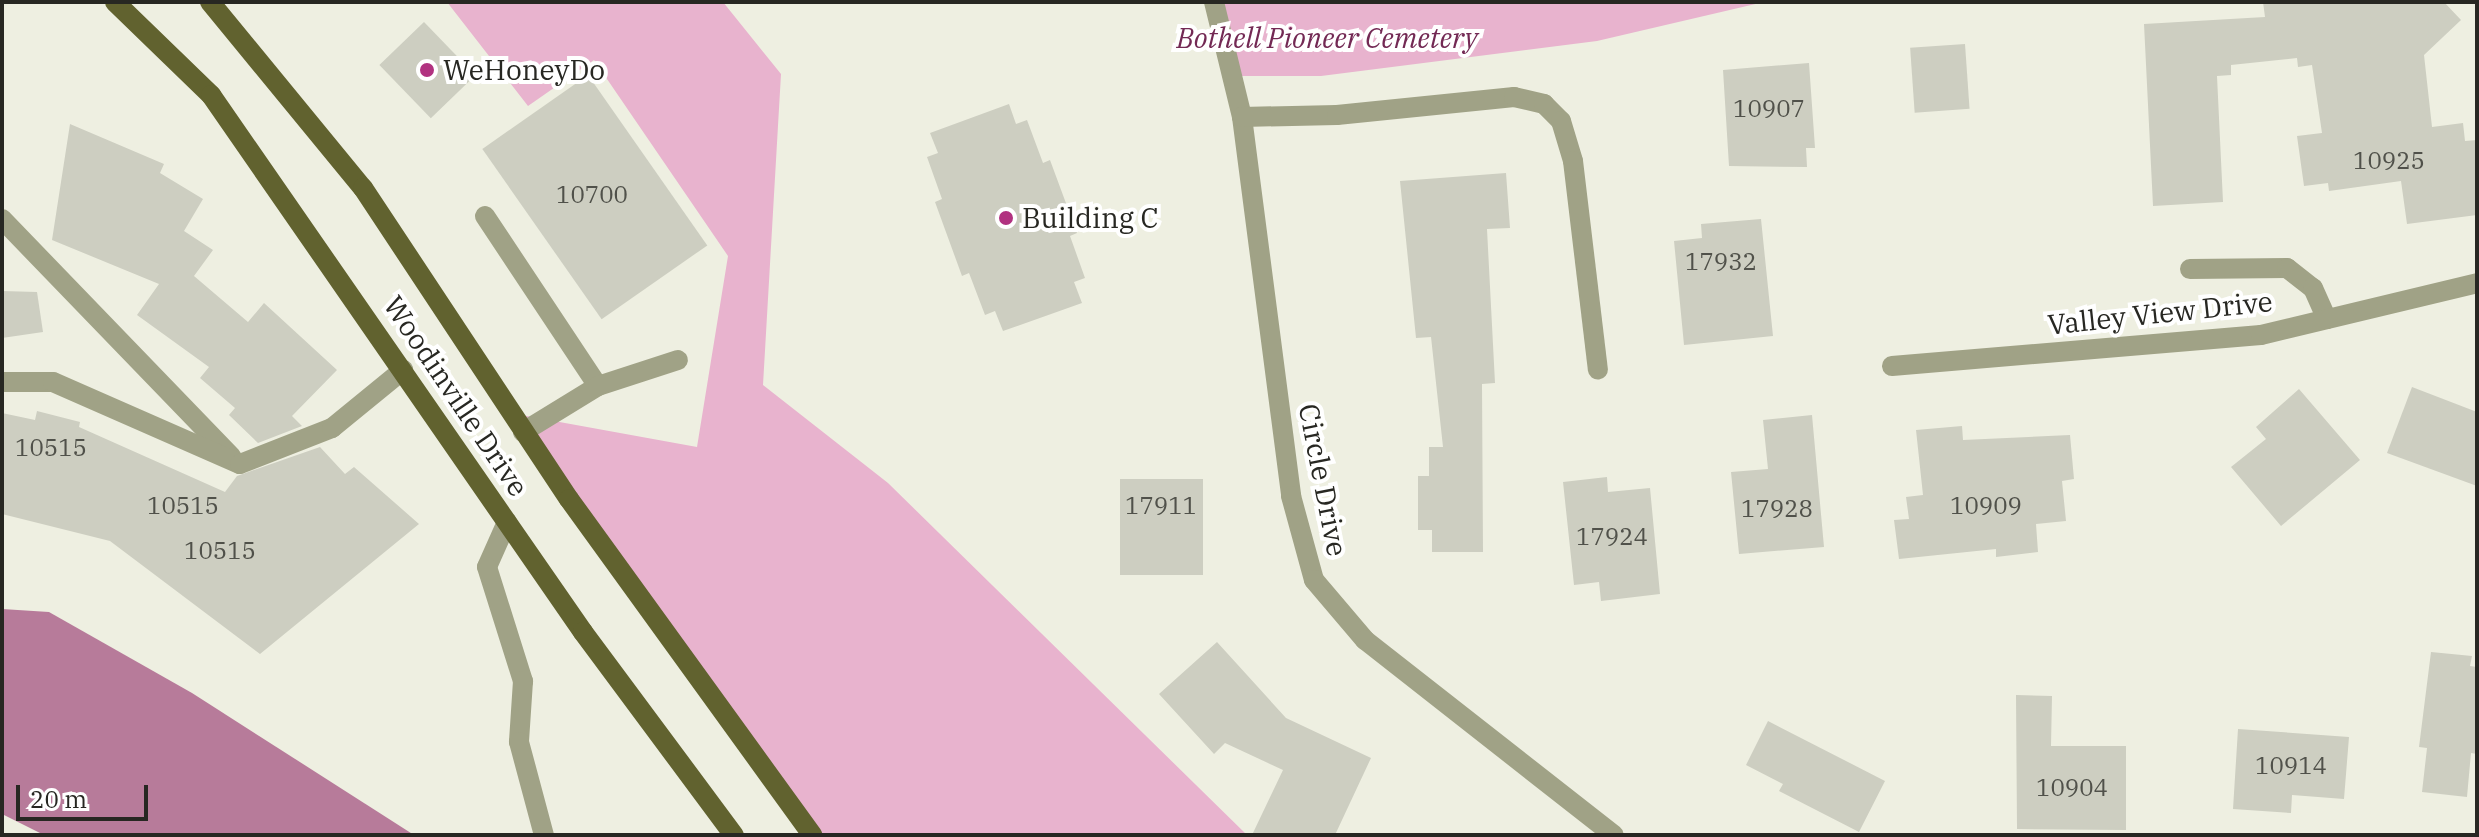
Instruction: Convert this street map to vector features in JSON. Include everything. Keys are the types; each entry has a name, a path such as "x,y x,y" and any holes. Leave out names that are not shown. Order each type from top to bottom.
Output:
{"main road":[{"name":"Woodinville Drive","path":"115,2 211,95 507,522 734,835"},
{"name":"Woodinville Drive","path":"210,2 363,188 523,432 699,686 812,835"}],"street":[{"name":"Circle Drive","path":"1214,2 1242,117 1291,496 1314,580 1365,640 1614,835"},
{"path":"1242,117 1337,115 1514,97 1544,104 1561,121 1573,161 1598,370"},
{"path":"485,216 598,386"},
{"path":"2,219 240,464"},
{"path":"2190,269 2287,268 2313,288 2327,319"},
{"name":"Valley View Drive","path":"1892,366 2261,335 2477,283"},
{"path":"523,432 598,386 678,360"},
{"path":"2,382 53,382 240,464 332,428 403,370"},
{"path":"507,522 487,567 523,681 519,742 544,835"}],"green space":[{"path":"447,2 723,2 781,74 763,385 888,483 1247,835 812,835 510,413 697,447 728,256 594,60 528,106"},
{"name":"Bothell Pioneer Cemetery","path":"1214,2 1764,2 1597,41 1321,76 1232,76"}],"shaded area":[{"path":"2,609 49,612 192,693 414,835 44,835 2,814"}],"building":[{"path":"2263,2 2444,2 2461,20 2424,55 2432,127 2463,123 2465,141 2477,140 2477,215 2407,224 2401,181 2329,191 2328,183 2304,186 2297,136 2322,133 2312,65 2298,67 2297,58 2231,65 2231,75 2217,76 2223,202 2153,206 2144,24 2265,17"},
{"name":"WeHoneyDo","path":"424,22 475,75 431,118 379,65"},
{"path":"1965,44 1970,109 1915,113 1910,48"},
{"path":"1809,63 1815,148 1806,148 1807,167 1729,166 1723,70"},
{"path":"588,75 707,245 602,319 482,149"},
{"name":"Building C","path":"1009,104 1016,124 1027,120 1043,163 1050,160 1077,233 1070,236 1085,278 1074,282 1082,303 1003,331 995,311 985,315 969,273 962,276 935,202 942,199 927,157 938,153 930,133"},
{"path":"70,124 164,164 160,173 203,199 184,231 213,250 194,276 248,322 264,303 337,370 292,416 302,426 258,443 229,415 235,408 200,378 209,367 137,315 159,284 52,240"},
{"path":"1506,173 1510,228 1487,229 1495,383 1482,384 1483,552 1432,552 1432,530 1418,530 1418,476 1429,476 1429,447 1443,447 1431,337 1416,338 1400,181"},
{"path":"1761,219 1773,336 1684,345 1674,241 1702,238 1701,224"},
{"path":"2,291 37,292 43,332 2,338"},
{"path":"2412,387 2477,412 2477,486 2387,453"},
{"path":"2299,389 2360,460 2281,526 2231,467 2266,439 2256,427"},
{"path":"37,411 80,422 79,427 225,492 237,476 320,447 345,474 354,467 419,524 260,654 110,541 2,514 2,413 35,420"},
{"path":"1812,415 1824,547 1739,554 1731,472 1768,469 1763,420"},
{"path":"1962,426 1963,440 2070,435 2074,479 2062,481 2066,521 2036,524 2038,552 1996,557 1996,549 1899,559 1894,520 1909,519 1906,497 1923,495 1916,430"},
{"path":"1607,477 1608,492 1650,488 1660,594 1601,601 1599,582 1574,585 1563,482"},
{"path":"1120,479 1203,479 1203,575 1120,575"},
{"path":"1217,642 1286,718 1371,758 1335,835 1252,835 1283,770 1225,743 1214,754 1159,694"},
{"path":"2431,652 2472,656 2470,666 2477,667 2477,754 2471,753 2467,797 2422,792 2427,748 2419,747"},
{"path":"2016,695 2052,696 2051,746 2126,746 2126,830 2017,829"},
{"path":"1768,721 1885,781 1859,832 1779,791 1783,784 1746,765"},
{"path":"2238,729 2349,737 2344,799 2292,795 2291,813 2233,809"}],"place":[{"name":"WeHoneyDo","path":"427,70"},
{"name":"Building C","path":"1006,218"}]}
